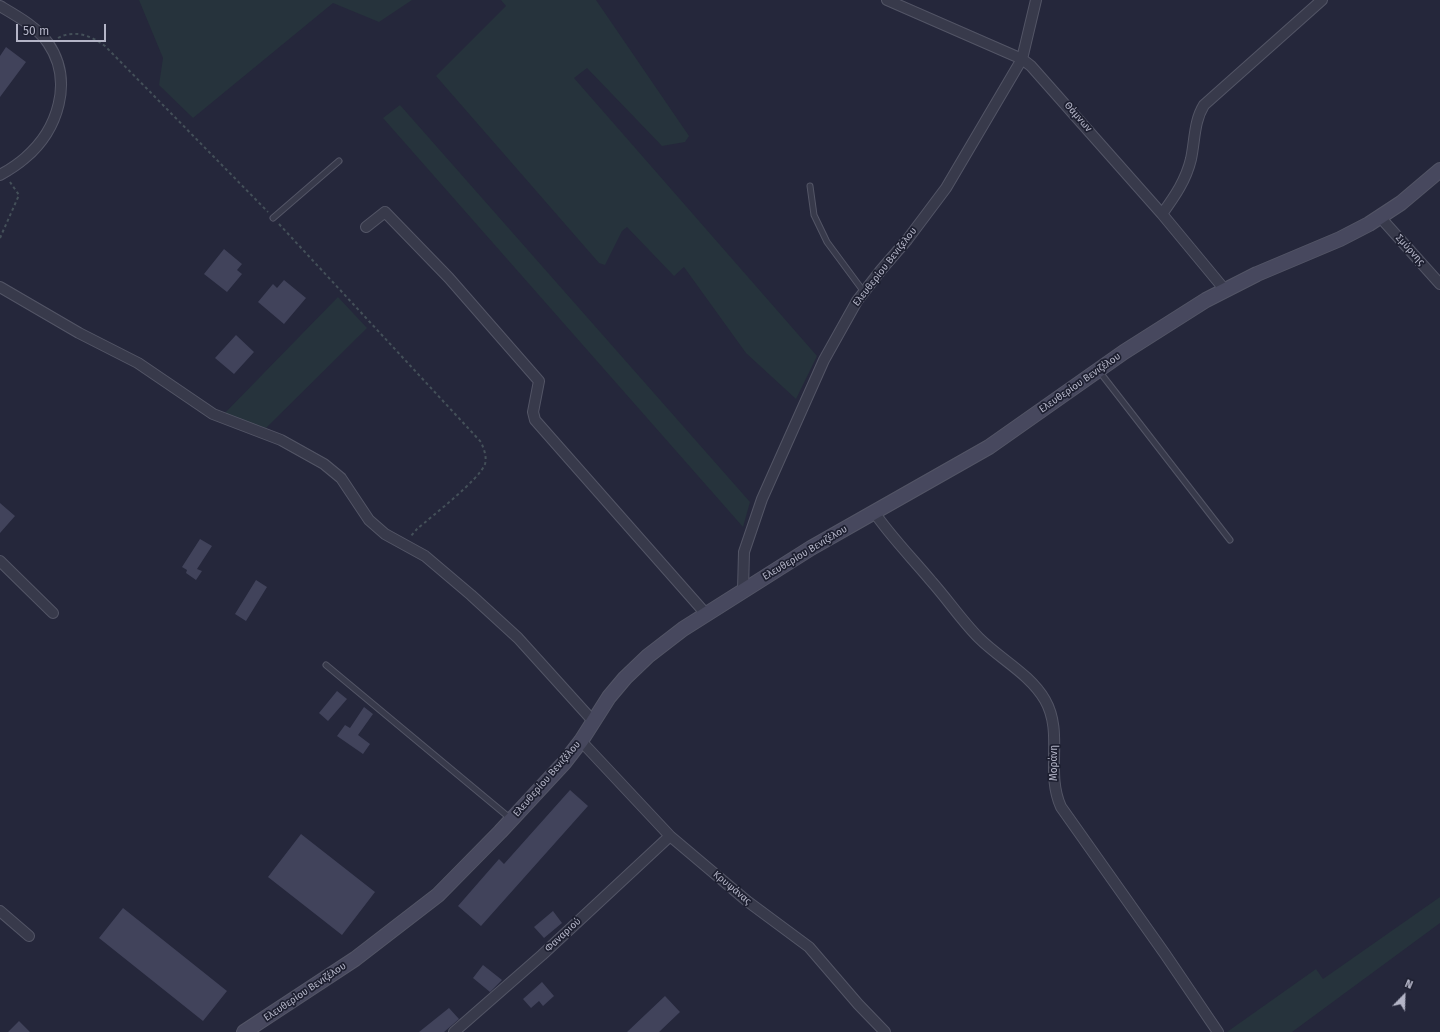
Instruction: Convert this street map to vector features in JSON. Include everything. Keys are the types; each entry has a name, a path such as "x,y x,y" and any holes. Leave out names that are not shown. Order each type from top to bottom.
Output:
{"main road":[{"name":"Ελευθερίου Βενιζέλου","path":"244,1032 316,986 413,916 449,884 564,763 581,741 609,697 634,668 665,642 743,590 874,512 989,447 1098,370 1195,306 1257,274 1340,239 1380,217 1401,203 1440,170"}],"street":[{"name":"Θάμνων","path":"887,0 1022,59 1038,72 1162,214 1225,290"},
{"name":"Ελευθερίου Βενιζελου","path":"743,590 744,552 774,469 824,360 864,292 907,240 946,188 1022,59 1036,0"},
{"path":"1162,214 1178,192 1186,175 1197,120 1204,105 1322,0"},
{"path":"0,6 33,28 48,43 56,59 61,76 61,93 57,111 47,132 26,158 2,174"},
{"path":"366,227 385,212 449,278 539,381 533,412 534,420 706,614"},
{"name":"Σμύρνης","path":"1380,217 1440,284"},
{"path":"0,287 79,333 138,363 213,414 280,440 324,464 341,478 369,520 385,534 406,544 448,576 518,638 593,721"},
{"name":"Μοράνη","path":"874,512 890,535 921,568 978,637 1020,672 1045,700 1053,726 1053,779 1055,793 1061,807 1218,1032"},
{"path":"0,561 53,613"},
{"name":"Κρυψάνας","path":"581,741 670,836 747,901 809,947 858,1004 886,1032"},
{"name":"Φαναριού","path":"454,1032 542,955 670,836"},
{"path":"0,911 29,936"}],"lane":[{"path":"273,218 339,161"},
{"path":"810,186 814,215 827,242 864,292"},
{"path":"1098,370 1230,540"},
{"path":"326,665 512,819"}],"path":[{"path":"48,43 62,35 77,34 93,37 105,46 230,172 482,442 485,452 485,464 476,476 417,529 406,544"},
{"path":"0,238 19,195 2,174"}],"shaded area":[{"path":"139,0 412,0 379,22 333,3 193,118 159,85 163,58"},
{"path":"501,0 596,0 689,136 685,142 662,146 587,68 574,78 817,356 796,399 746,353 684,267 674,276 627,227 622,231 605,265 599,263 436,76 506,6"},
{"path":"400,105 750,502 743,527 383,118"},
{"path":"338,297 367,328 266,428 224,414"},
{"path":"1440,897 1440,923 1292,1032 1227,1032 1316,969 1323,979"}],"building":[{"path":"6,47 26,62 0,97 0,56"},
{"path":"224,249 242,264 237,270 242,274 227,292 204,274"},
{"path":"284,280 306,298 284,324 258,302 273,284 277,288"},
{"path":"236,335 254,352 234,374 215,358"},
{"path":"0,503 15,516 0,533"},
{"path":"200,539 212,546 197,569 202,571 196,580 186,573 187,570 182,567"},
{"path":"256,580 267,587 246,621 235,614"},
{"path":"337,691 347,699 328,721 319,713"},
{"path":"364,707 373,714 358,735 370,744 363,754 337,736 345,725 350,728"},
{"path":"570,790 588,806 481,926 458,906 499,859 504,864"},
{"path":"301,834 375,892 342,935 268,877"},
{"path":"123,908 227,991 203,1021 99,938"},
{"path":"553,911 562,923 544,938 534,927"},
{"path":"483,965 502,980 490,992 473,978"},
{"path":"542,982 554,996 543,1006 539,1001 531,1008 523,999"},
{"path":"665,996 680,1012 659,1032 627,1032"},
{"path":"449,1008 459,1019 444,1032 419,1032"},
{"path":"19,1021 30,1032 8,1032"}]}
